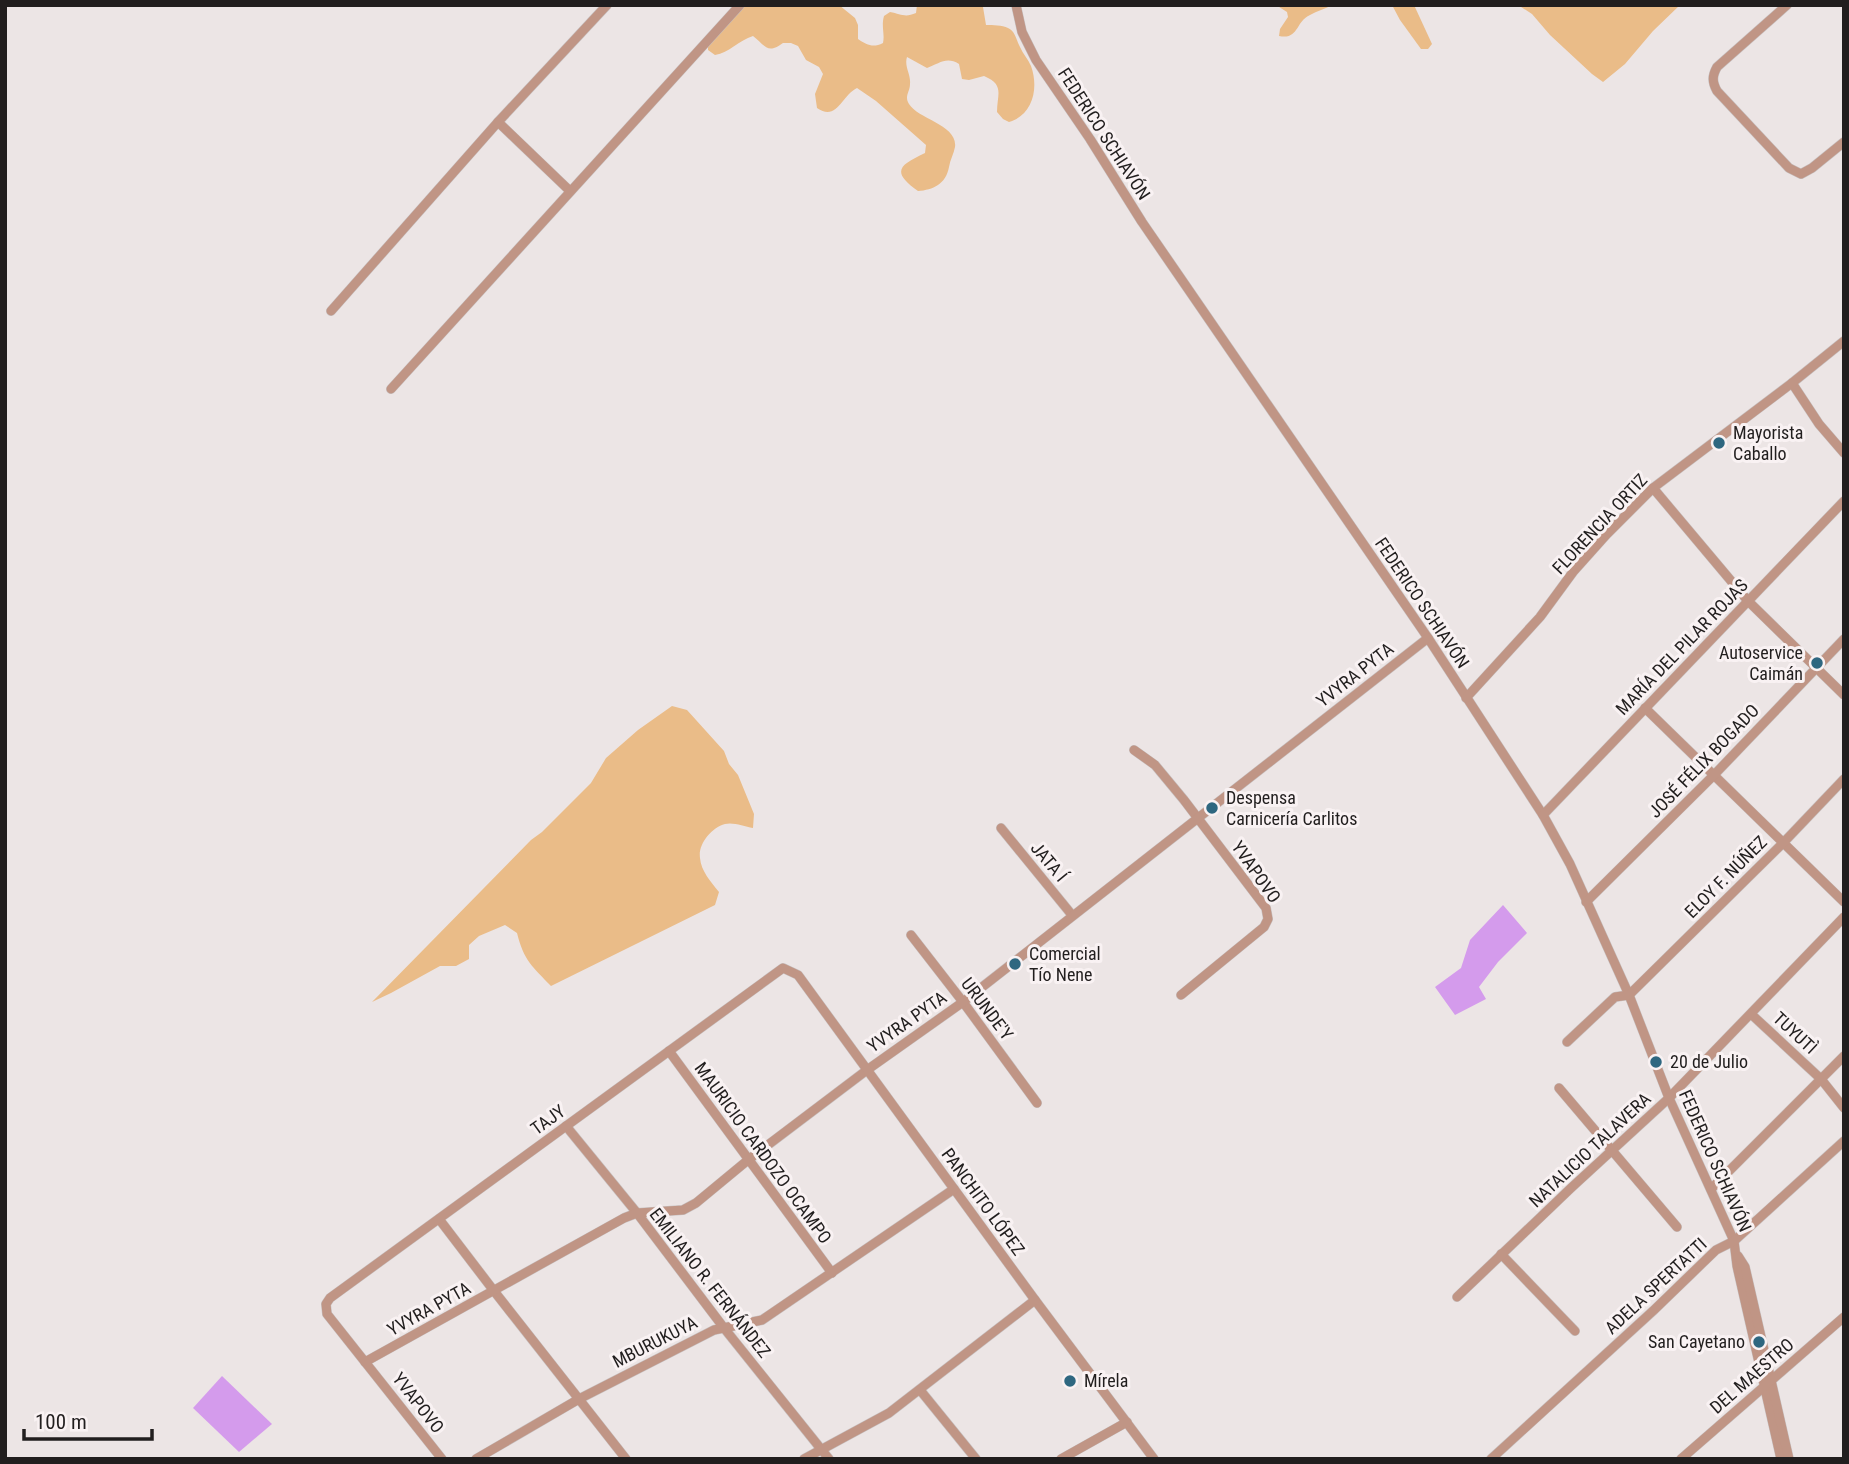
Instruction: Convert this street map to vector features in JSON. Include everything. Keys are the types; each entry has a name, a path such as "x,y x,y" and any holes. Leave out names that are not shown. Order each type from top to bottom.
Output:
{"street":[{"path":"331,311 498,122 607,5"},
{"path":"391,389 740,5"},
{"name":"FEDERICO SCHIAVÓN","path":"1016,5 1022,32 1036,60 1150,233 1428,638 1543,815 1570,864 1629,995 1669,1098 1734,1241 1737,1266 1790,1459"},
{"path":"1787,5 1717,67 1713,84 1789,168 1801,174 1844,142"},
{"path":"498,122 570,191"},
{"name":"FLORENCIA ORTIZ","path":"1466,698 1540,617 1573,572 1653,488 1844,341"},
{"path":"1792,383 1819,424 1844,453"},
{"path":"1653,488 1748,601 1844,695"},
{"name":"MARÍA DEL PILAR ROJAS","path":"1543,815 1844,501"},
{"name":"YVYRA PYTA","path":"365,1362 624,1218 637,1213 683,1210 696,1203 867,1070 963,1002 1428,638"},
{"name":"JOSÉ FÉLIX BOGADO","path":"1586,902 1714,775 1844,639"},
{"path":"1645,708 1844,902"},
{"name":"YVAPOVO","path":"1134,750 1155,765 1266,908 1268,919 1264,927 1181,995"},
{"name":"ELOY F. NÚÑEZ","path":"1567,1042 1615,997 1629,995 1844,779"},
{"name":"JATA Í","path":"1001,828 1072,915"},
{"name":"NATALICIO TALAVERA","path":"1457,1297 1669,1098 1844,917"},
{"name":"URUNDE'Y","path":"911,934 1037,1103"},
{"name":"TAJY","path":"330,1298 783,968"},
{"name":"PANCHITO LÓPEZ","path":"783,968 798,975 1154,1459"},
{"name":"TUYUTÌ","path":"1751,1014 1821,1079 1844,1108"},
{"name":"MAURICIO CARDOZO OCAMPO","path":"669,1051 832,1273"},
{"path":"1711,1189 1844,1056"},
{"path":"1559,1088 1677,1227"},
{"name":"EMILIANO R. FERNÁNDEZ","path":"566,1126 829,1459"},
{"name":"ADELA SPERTATTI","path":"1491,1459 1716,1250 1734,1241 1844,1141"},
{"name":"MBURUKUYA","path":"476,1459 579,1399 714,1330 762,1320 954,1189"},
{"path":"439,1219 626,1459"},
{"path":"1501,1254 1575,1331"},
{"name":"YVAPOVO","path":"330,1298 326,1304 327,1314 442,1459"},
{"path":"804,1459 889,1413 1035,1300"},
{"name":"DEL MAESTRO","path":"1681,1459 1844,1317"},
{"name":"FEDERICO SCHIAVÓN","path":"1768,1384 1782,1459"},
{"path":"920,1390 976,1459"},
{"path":"1061,1459 1128,1422"}],"shaded area":[{"path":"738,5 839,5 855,18 858,39 873,46 883,43 884,16 890,12 903,15 916,13 917,5 981,5 986,25 1006,27 1014,34 1031,66 1034,83 1032,100 1024,113 1009,122 997,112 998,91 991,79 984,76 962,79 959,64 954,62 943,61 927,68 907,57 909,104 950,133 955,147 942,182 918,191 901,173 904,165 925,153 926,145 857,88 830,112 817,108 815,94 823,74 819,67 806,60 798,46 783,43 770,48 753,36 720,54 715,55 708,50 708,40"},
{"path":"1276,5 1332,5 1305,18 1294,33 1285,37 1279,36 1288,17 1287,12"},
{"path":"1392,5 1414,5 1432,44 1428,49 1421,49"},
{"path":"1518,5 1680,5 1625,64 1603,82 1550,35 1532,14"},
{"path":"672,706 687,710 724,751 729,764 738,775 754,814 753,828 725,824 710,833 703,842 700,853 702,867 719,892 715,905 551,986 526,957 517,933 505,925 479,936 469,945 469,959 456,966 440,966 372,1002 531,840 591,783 606,758 638,730"},
{"path":"1503,905 1527,933 1498,962 1479,987 1486,999 1455,1015 1435,987 1461,968 1470,940"},
{"path":"222,1376 272,1424 239,1452 193,1408"}],"place":[{"name":"Mayorista Caballo","path":"1719,443"},
{"name":"Autoservice Caimán","path":"1817,663"},
{"name":"Despensa Carnicería Carlitos","path":"1212,808"},
{"name":"Comercial Tío Nene","path":"1015,964"},
{"name":"20 de Julio","path":"1656,1062"},
{"name":"San Cayetano","path":"1759,1342"},
{"name":"Mírela","path":"1070,1381"}]}
